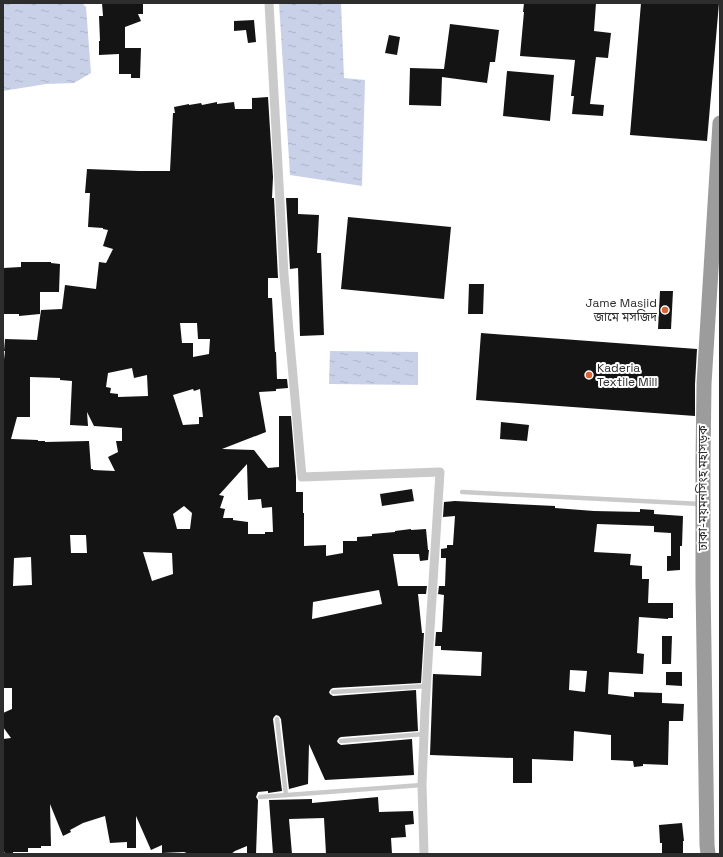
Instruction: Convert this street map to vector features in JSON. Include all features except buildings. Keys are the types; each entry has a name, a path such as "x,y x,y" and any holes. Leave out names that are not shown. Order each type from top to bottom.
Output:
{"highway":[{"name":"ঢাকা-ময়মনসিংহ মহাসড়ক","path":"708,854 703,584 704,384 720,123"}],"street":[{"path":"269,3 284,275 302,477 440,472 424,734 422,785 424,854"}],"lane":[{"path":"462,492 703,504"},
{"path":"333,692 427,686"},
{"path":"277,718 286,795"},
{"path":"341,741 424,734"},
{"path":"260,797 422,785"}],"water":[{"path":"3,3 82,3 86,7 91,73 74,83 46,84 3,91"},
{"path":"279,3 341,3 344,78 365,80 362,186 290,175"},
{"path":"330,351 418,352 418,385 329,384"}],"place":[{"name":"Jame Masjid জামে মসজিদ","path":"665,310"},
{"name":"Kaderia Textile Mill","path":"589,375"}]}
